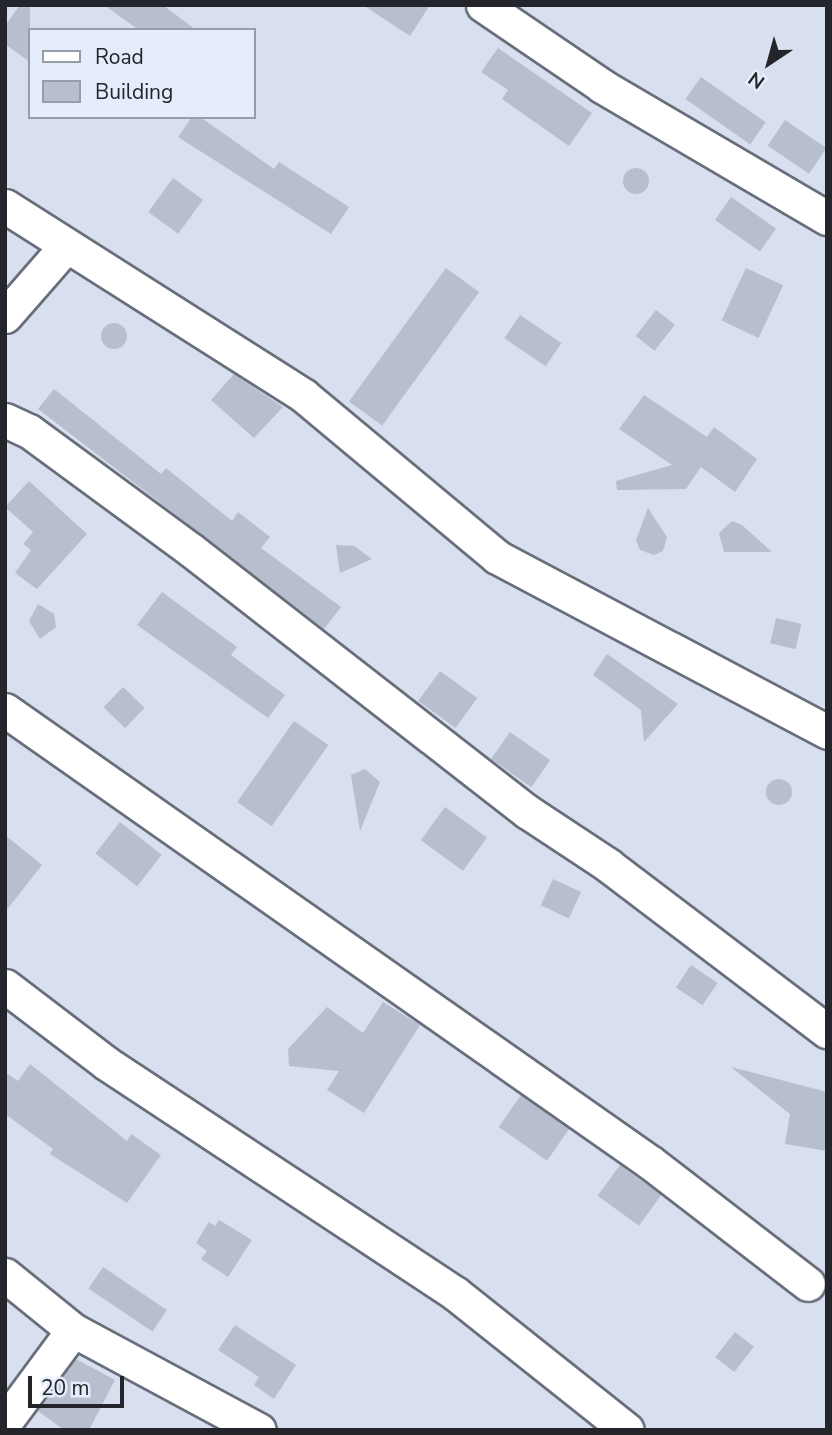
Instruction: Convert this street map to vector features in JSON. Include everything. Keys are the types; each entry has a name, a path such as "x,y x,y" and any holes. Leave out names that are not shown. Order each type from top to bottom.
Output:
{"street":[{"path":"483,5 602,86 827,218"},
{"path":"5,206 304,396 497,557 827,732"},
{"path":"5,316 66,246"},
{"path":"5,420 29,431 191,550 528,812 608,864 827,1031"},
{"path":"5,710 650,1163 808,1284"},
{"path":"5,986 106,1063 456,1294 627,1430"},
{"path":"5,1275 74,1330 249,1427"},
{"path":"5,1422 74,1330"}],"building":[{"path":"20,5 30,5 28,61 5,44 5,26"},
{"path":"104,5 163,5 193,28 136,28"},
{"path":"363,5 430,5 410,36"},
{"path":"498,48 592,113 569,146 502,99 508,90 481,72"},
{"path":"701,77 766,122 750,144 686,99"},
{"path":"191,119 203,119 274,169 279,162 349,207 331,234 178,137"},
{"path":"785,120 826,148 809,174 768,146"},
{"path":"636,168 645,172 649,181 645,190 636,194 627,190 623,181 627,172"},
{"path":"173,178 203,200 178,234 148,212"},
{"path":"731,197 776,229 760,251 715,220"},
{"path":"446,268 479,292 382,426 349,401"},
{"path":"746,268 783,285 759,338 721,321"},
{"path":"656,310 675,325 655,351 636,336"},
{"path":"520,315 561,343 546,366 504,338"},
{"path":"114,323 123,327 127,336 123,345 114,349 105,345 101,336 105,327"},
{"path":"234,374 283,407 254,438 211,400"},
{"path":"54,389 161,474 166,468 232,521 238,512 270,537 261,548 341,607 324,629 38,409"},
{"path":"644,395 707,437 714,427 757,459 735,492 701,467 686,489 617,490 616,481 672,465 619,429"},
{"path":"29,481 87,534 37,589 15,573 31,550 23,544 33,532 5,507"},
{"path":"648,508 667,537 663,551 654,555 640,550 636,540"},
{"path":"732,521 742,525 772,552 724,552 719,533"},
{"path":"336,545 354,546 372,559 340,573"},
{"path":"162,592 237,647 231,655 285,695 268,718 137,625"},
{"path":"38,604 54,614 56,627 40,639 29,621"},
{"path":"776,618 801,624 795,649 770,643"},
{"path":"607,654 678,704 644,742 641,710 593,675"},
{"path":"440,671 477,698 455,728 418,701"},
{"path":"123,687 145,708 125,728 104,707"},
{"path":"294,721 328,745 272,826 237,802"},
{"path":"510,732 550,760 531,787 491,759"},
{"path":"365,769 380,782 360,831 351,775"},
{"path":"779,779 788,783 792,792 788,801 779,805 770,801 766,792 770,783"},
{"path":"445,807 487,838 463,871 421,840"},
{"path":"120,822 162,855 137,886 95,854"},
{"path":"5,835 42,865 5,912"},
{"path":"553,879 581,892 569,918 541,905"},
{"path":"691,965 718,983 702,1005 676,987"},
{"path":"383,1002 420,1025 364,1113 327,1090 339,1071 289,1066 288,1049 327,1007 363,1033"},
{"path":"30,1064 127,1141 131,1134 161,1155 127,1203 50,1154 53,1149 5,1114 5,1072 18,1081"},
{"path":"731,1067 827,1092 827,1151 785,1144 790,1114"},
{"path":"521,1095 569,1129 547,1161 499,1127"},
{"path":"620,1165 661,1195 639,1226 598,1196"},
{"path":"219,1220 252,1240 228,1277 201,1259 207,1251 196,1243 209,1222 215,1226"},
{"path":"103,1267 167,1310 152,1332 88,1289"},
{"path":"235,1325 296,1365 274,1399 254,1385 259,1377 218,1350"},
{"path":"735,1332 754,1347 734,1372 715,1357"},
{"path":"76,1359 115,1380 89,1430 64,1430 38,1411"}]}
